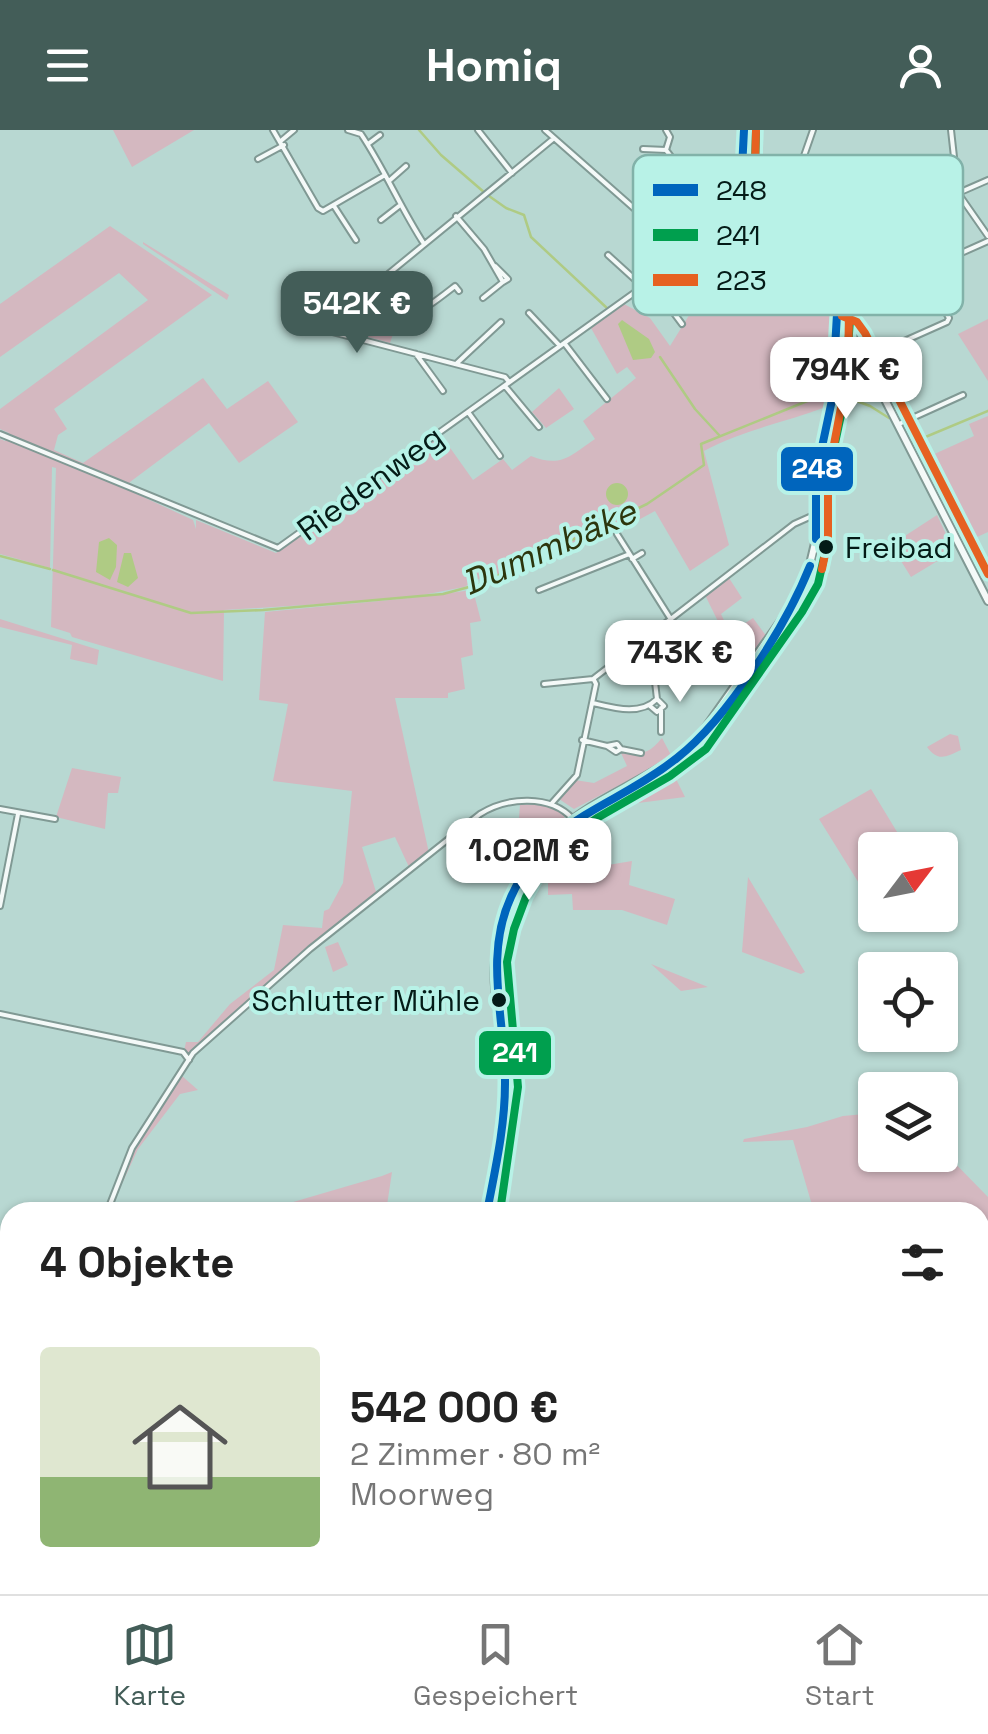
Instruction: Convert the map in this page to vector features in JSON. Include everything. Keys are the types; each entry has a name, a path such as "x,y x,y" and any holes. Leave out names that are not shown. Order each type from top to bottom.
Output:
{"street":[{"path":"273,130 318,208 326,211 385,175"},
{"path":"258,159 294,130"},
{"path":"348,130 356,130 368,144 425,245"},
{"path":"478,130 512,173"},
{"path":"544,130 633,208"},
{"path":"666,130 670,136 666,150"},
{"path":"743,155 744,130"},
{"path":"804,155 813,130"},
{"path":"951,130 954,155"},
{"path":"368,144 380,135"},
{"path":"540,427 505,377 332,332 332,320 553,139"},
{"path":"644,149 666,150"},
{"path":"666,150 670,155"},
{"path":"389,181 406,166"},
{"path":"963,191 988,180"},
{"path":"963,200 988,238 963,250"},
{"path":"334,206 356,240"},
{"path":"381,220 400,206"},
{"path":"456,216 508,279 483,298"},
{"path":"608,255 633,278"},
{"path":"380,278 404,306 414,310 432,306 455,286 459,291"},
{"name":"Riedenweg","path":"0,434 278,548 633,293"},
{"path":"529,313 607,399"},
{"path":"675,315 682,324"},
{"path":"489,1202 505,1069 494,963 511,898 548,842 573,818 648,777 697,740 759,656 804,584 816,539 816,475 832,400 836,315"},
{"path":"864,359 948,322 947,315"},
{"path":"456,364 501,322"},
{"path":"838,328 849,332 864,359 988,601"},
{"path":"416,354 443,390"},
{"path":"897,424 962,395"},
{"path":"468,412 500,456"},
{"path":"544,684 593,679 794,524 816,515"},
{"path":"617,534 670,619"},
{"path":"539,590 642,553"},
{"path":"661,732 664,706 657,699 655,682 668,676"},
{"path":"552,804 577,775 596,684 593,679"},
{"path":"592,702 622,710 650,706 657,699"},
{"path":"650,706 657,712 661,708"},
{"path":"582,740 608,746 610,750 641,753"},
{"path":"111,1202 132,1148 189,1060 234,1014 295,962 480,814 506,802 552,804 573,818"},
{"path":"0,810 56,819"},
{"path":"0,906 18,814"},
{"path":"0,1014 183,1052 189,1060"}],"shaded area":[{"path":"113,130 194,130 132,167"},
{"path":"110,226 212,295 54,409 67,429 58,435 54,450 83,463 203,378 227,409 268,381 298,422 239,463 209,423 126,489 193,520 196,529 196,520 276,553 441,435 473,480 503,459 512,470 531,456 558,460 595,439 583,421 636,378 627,367 617,374 591,328 624,304 633,309 633,315 650,318 670,346 689,315 831,315 833,322 826,407 704,451 729,545 690,571 655,511 631,524 519,560 520,569 488,584 484,576 464,587 402,599 473,590 481,621 470,623 473,655 461,658 465,689 448,693 448,698 395,698 429,853 409,867 395,837 362,847 377,895 278,974 190,1055 184,1051 186,1042 198,1042 230,1004 274,970 283,925 322,928 324,911 329,909 343,883 352,791 273,781 288,704 259,700 265,612 400,599 224,610 223,681 72,637 51,627 56,468 52,467 50,568 0,554 0,439 5,441 9,433 0,429 0,409 148,300 119,273 0,357 0,304"},
{"path":"143,244 229,295 227,300"},
{"path":"361,304 373,319 396,325 390,343 336,328 343,316"},
{"path":"988,319 988,381 958,334"},
{"path":"622,320 649,339 655,352 651,358 633,360 618,324"},
{"path":"559,388 574,409 546,428 532,412"},
{"path":"988,416 988,532 964,543 956,536 919,461 974,436 969,424"},
{"path":"617,483 625,486 625,502 617,505 609,502 606,494 609,486"},
{"path":"937,515 954,551 911,577 891,545"},
{"path":"109,538 117,545 116,567 110,580 96,572 99,542"},
{"path":"124,553 131,553 138,578 128,587 117,582"},
{"path":"729,578 742,598 721,614 730,633 753,618 767,637 740,666 705,595"},
{"path":"0,619 99,650 97,665 70,659 72,645 0,627"},
{"path":"950,734 958,736 961,750 942,757 927,747"},
{"path":"662,738 671,755 648,770 574,809 559,799 575,780 594,783 627,766 621,753 647,751"},
{"path":"72,768 121,777 118,793 108,793 105,829 56,817"},
{"path":"671,769 685,797 599,808"},
{"path":"871,789 897,832 858,832 858,882 819,819"},
{"path":"520,804 552,806 565,817 542,835 518,833"},
{"path":"632,861 629,885 675,899 667,925 622,910 573,910 572,894 548,895 548,882 523,879"},
{"path":"748,877 805,972 801,974 742,952"},
{"path":"338,942 348,965 333,972 325,947"},
{"path":"651,964 708,987 681,991"},
{"path":"182,1076 198,1090 180,1094 138,1149 120,1188 136,1144"},
{"path":"858,1115 858,1172 958,1172 958,1166 988,1197 988,1202 811,1202 793,1140 743,1142"},
{"path":"392,1172 388,1202 293,1202"}],"waterway":[{"path":"419,130 485,193"},
{"path":"489,196 524,215 531,237 608,309"},
{"path":"660,357 695,409 719,435"},
{"name":"Dummbäke","path":"53,570 191,613 443,594 480,584 647,504 704,465 701,444 827,393"},
{"name":"Dummbäke","path":"838,394 889,418"},
{"name":"Dummbäke","path":"911,443 988,411"},
{"name":"Dummbäke","path":"0,556 50,569"}],"transit line":[{"name":"248","path":"743,155 744,130"},
{"name":"241","path":"755,155 756,131"},
{"name":"223","path":"755,155 756,131"},
{"name":"248","path":"816,539 816,475 832,400 837,315"},
{"name":"241","path":"501,1202 518,1087 507,962 526,897 543,867 565,841 706,749 818,584 828,540 828,476 844,401 849,315"},
{"name":"223","path":"822,569 828,540 828,476 848,371 849,315"},
{"name":"223","path":"842,316 857,322 865,333 988,574"},
{"name":"248","path":"489,1202 505,1100 498,943 511,897 526,869 563,830 677,758 716,720 771,643 810,566"}],"place":[{"name":"Freibad","path":"826,547"},
{"name":"Schlutter Mühle","path":"499,1000"}]}
